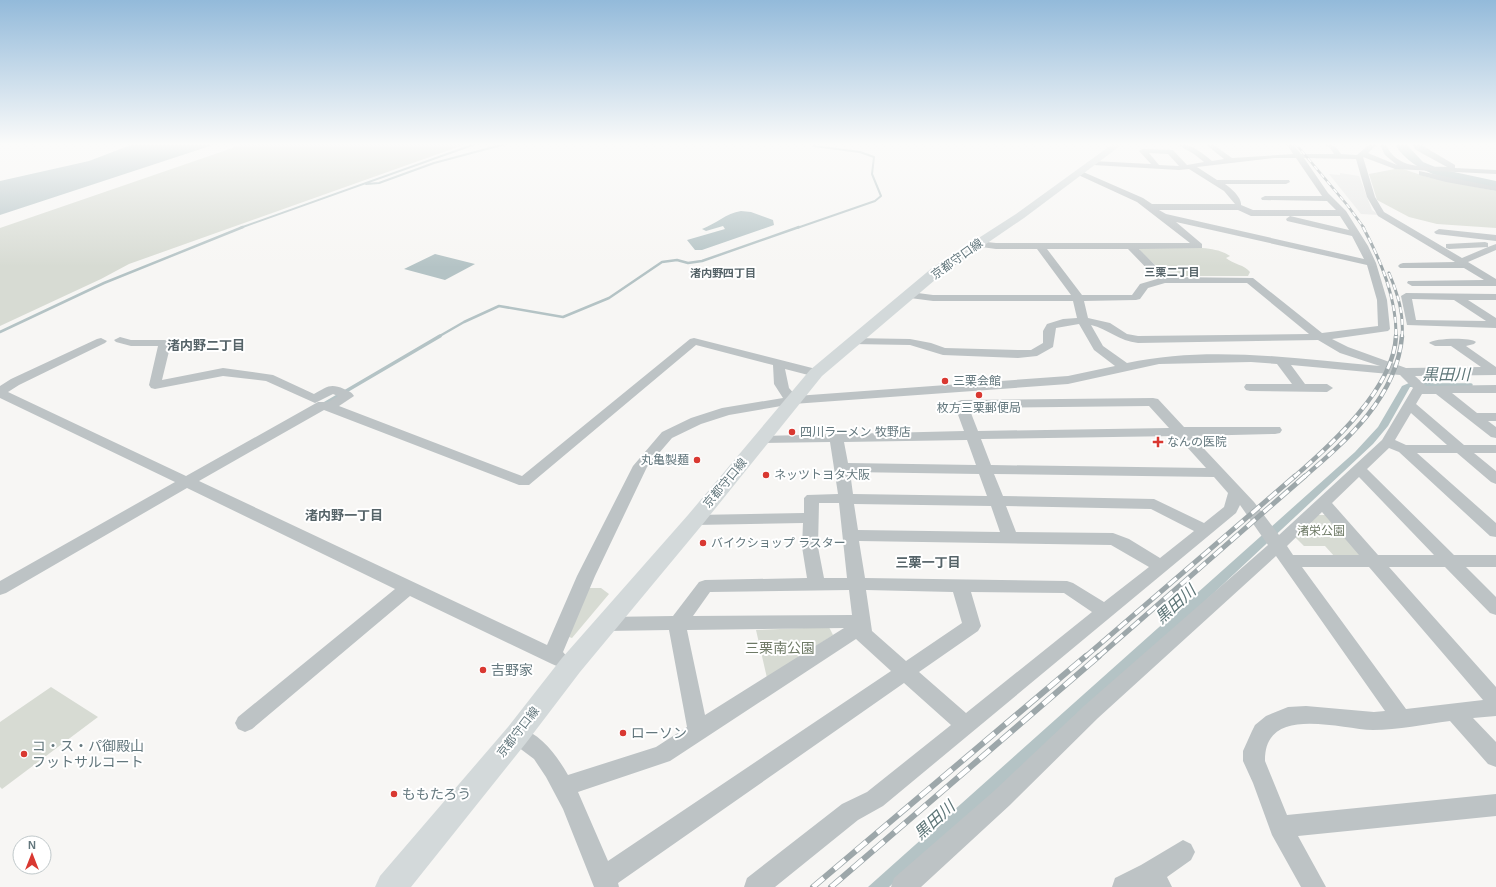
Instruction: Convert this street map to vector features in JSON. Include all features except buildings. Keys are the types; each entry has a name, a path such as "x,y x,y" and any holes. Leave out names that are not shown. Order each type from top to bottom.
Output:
{"main road":[{"name":"京都守口線","path":"391,887 517,735 561,660 606,624 695,520 816,373 852,341 937,272 1020,216 1063,184"}],"street":[{"path":"977,244 996,246 1199,246 1150,207 1131,196 1104,184"},
{"path":"1219,184 1227,189 1238,203"},
{"path":"852,341 910,342 927,345 943,352 1018,354 1032,353 1049,345 1049,331 1051,326 1061,322 1083,322 1105,325 1128,338 1148,340 1320,337 1384,329 1382,300 1371,263 1343,213 1319,184"},
{"path":"1368,184 1371,197 1381,214 1496,283"},
{"path":"1470,184 1496,189"},
{"path":"1260,194 1330,199"},
{"path":"1150,207 1240,207 1251,214 1343,213"},
{"path":"1262,214 1356,234"},
{"path":"1160,215 1371,263"},
{"path":"1439,232 1462,233 1468,236 1496,238"},
{"path":"1040,246 1078,297 1083,322 1098,348 1126,368"},
{"path":"1131,246 1164,280"},
{"path":"1449,246 1496,246"},
{"path":"1403,266 1464,264 1496,246"},
{"path":"1486,251 1496,251"},
{"path":"1496,273 1414,279 1496,283"},
{"path":"910,294 933,298 1131,298 1136,297 1144,286 1164,280 1249,280 1320,337 1344,350 1404,372 1418,386 1440,390 1496,390"},
{"path":"1496,297 1406,296 1411,323 1496,324"},
{"path":"1457,297 1496,324"},
{"path":"1435,343 1475,339 1464,324"},
{"path":"120,340 131,343 166,343 155,385 223,372 269,378 314,399 332,389 348,396 329,407"},
{"path":"0,392 15,382 101,341"},
{"path":"0,589 183,479 323,405 524,482 694,342 816,373"},
{"path":"1453,342 1495,371"},
{"path":"0,392 561,660 586,576 640,466 656,445 667,435 708,417 738,408 793,400 1068,380 1159,360 1239,357 1404,372 1495,371"},
{"path":"1281,361 1301,387"},
{"path":"779,364 781,385 784,394 793,400"},
{"path":"903,887 1002,798 1272,537 1322,502 1359,469 1386,442 1410,406 1418,386"},
{"path":"1250,387 1327,388"},
{"path":"1440,390 1496,434"},
{"path":"1010,537 961,404 1153,402 1236,492 1272,537 1400,718"},
{"path":"1410,406 1496,479"},
{"path":"1475,417 1496,417"},
{"path":"762,439 1180,433 1275,430"},
{"path":"836,438 842,467 862,634 966,726"},
{"path":"1386,442 1404,449 1496,532"},
{"path":"1404,449 1496,448"},
{"path":"842,467 1218,473"},
{"path":"1359,469 1496,608"},
{"path":"756,887 850,812 876,800 1106,612 1231,509 1236,492"},
{"path":"817,585 810,547 812,498 1154,504 1205,530"},
{"path":"1322,502 1496,701"},
{"path":"695,520 811,518"},
{"path":"850,535 1112,539 1123,543 1161,566"},
{"path":"1290,561 1496,561"},
{"path":"698,729 678,636 678,623 705,586 856,584 1067,587 1106,612"},
{"path":"517,735 532,744 544,755 563,787 605,883 972,626 960,586"},
{"path":"245,723 409,587"},
{"path":"606,624 848,620 860,624"},
{"path":"563,787 662,754 698,729 851,633 860,624"},
{"path":"1314,887 1280,827 1264,782 1254,761 1254,751 1262,731 1273,722 1288,716 1306,715 1374,721 1455,713 1496,707"},
{"path":"1455,713 1496,757"},
{"path":"1280,827 1496,805"},
{"path":"1124,887 1155,880 1183,852"}],"shaded area":[{"path":"0,184 93,184 0,215"},
{"path":"1337,184 1362,184 1372,210 1379,215 1361,214"},
{"path":"741,211 751,212 773,220 774,225 702,250 695,250 687,240 725,229 723,226 706,231 702,229 726,216"},
{"path":"435,254 475,264 445,280 404,269"},
{"path":"1409,383 1432,383 1446,387 1410,387 1388,426 1373,444 1172,632 889,887 868,887 1355,452 1378,427 1402,386"}],"green space":[{"path":"127,184 353,184 129,264 101,279 0,326 0,228"},
{"path":"1372,184 1463,184 1496,191 1496,228 1437,224 1409,217 1377,200"},
{"path":"1187,247 1212,249 1230,256 1226,258 1250,272 1248,276 1174,276 1163,272 1139,250 1141,248"},
{"name":"渚栄公園","path":"1317,515 1327,515 1363,557 1335,557 1325,546 1304,546 1295,537"},
{"path":"583,588 601,588 609,594 572,638 566,636"},
{"name":"三栗南公園","path":"829,627 833,635 767,678 756,630"},
{"name":"コ・ス・パ御殿山 フットサルコート","path":"51,687 98,717 2,789 0,787 0,722"}],"waterway":[{"path":"240,228 362,184"},
{"path":"797,228 875,201 881,196 876,184"},
{"path":"0,332 104,283 243,227"},
{"path":"438,337 464,322 499,306 563,317 609,298 662,262 677,260 688,263 702,261 799,227"},
{"path":"324,404 440,336"},
{"name":"黒田川","path":"1437,385 1471,385"}],"railway":[{"path":"1330,184 1364,228"},
{"path":"1363,227 1387,280 1394,309 1396,336"},
{"path":"1389,273 1400,304 1402,336"},
{"path":"1294,477 1342,432 1373,395 1393,356 1396,336"},
{"path":"1304,477 1353,432 1380,398 1391,379 1398,358 1402,336"},
{"path":"1085,657 1295,476"},
{"path":"1098,657 1305,476"},
{"path":"813,887 1086,656"},
{"path":"831,887 1099,656"}],"place":[{"name":"三栗会館","path":"945,381"},
{"name":"枚方三栗郵便局","path":"979,395"},
{"name":"四川ラーメン 牧野店","path":"792,432"},
{"name":"なんの医院","path":"1158,442"},
{"name":"丸亀製麺","path":"697,460"},
{"name":"ネッツトヨタ大阪","path":"766,475"},
{"name":"バイクショップ ラスター","path":"703,543"},
{"name":"吉野家","path":"483,670"},
{"name":"ローソン","path":"623,733"},
{"name":"コ・ス・パ御殿山 フットサルコート","path":"24,754"},
{"name":"ももたろう","path":"394,794"}],"district":[{"name":"三栗二丁目","path":"1172,272"},
{"name":"渚内野四丁目","path":"723,273"},
{"name":"渚内野二丁目","path":"206,345"},
{"name":"渚内野一丁目","path":"344,515"},
{"name":"三栗一丁目","path":"928,562"}]}
